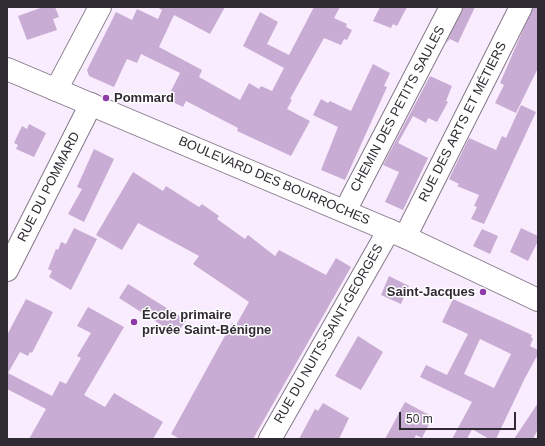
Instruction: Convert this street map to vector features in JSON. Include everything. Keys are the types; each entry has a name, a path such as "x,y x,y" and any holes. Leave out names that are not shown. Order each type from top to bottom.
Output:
{"street":[{"path":"56,90 100,7"},
{"name":"CHEMIN DES PETITS SAULES","path":"345,211 451,7"},
{"name":"RUE DES ARTS ET MÉTIERS","path":"397,233 521,7"},
{"name":"BOULEVARD DES BOURROCHES","path":"7,69 397,233 538,300"},
{"name":"RUE DU POMMARD","path":"7,270 91,104"},
{"name":"RUE DU NUITS-SAINT-GEORGES","path":"270,439 397,233"}],"building":[{"path":"43,7 55,7 59,17 53,19 57,30 27,40 18,16"},
{"path":"157,7 225,7 210,34 174,15 159,47 202,70 199,77 240,100 249,83 259,89 261,86 272,91 284,68 243,46 260,12 278,22 267,44 289,55 314,7 340,7 334,18 347,24 346,27 352,30 347,40 344,39 341,45 324,38 290,99 292,100 287,109 310,121 291,156 237,131 238,128 186,101 183,107 167,99 180,73 141,54 137,63 127,59 114,87 89,76 87,70 116,12 132,20 137,9 158,19 162,10"},
{"path":"380,7 407,7 397,26 393,24 391,28 373,21"},
{"path":"463,7 475,7 458,43 450,39 446,43"},
{"path":"533,7 538,7 538,68 516,113 495,103 504,85 500,83"},
{"path":"373,64 390,73 384,86 387,87 345,180 321,170 338,127 313,115 321,99 328,103 330,101 351,111"},
{"path":"430,76 452,86 446,101 448,102 437,122 428,118 426,123 413,116 398,143 428,158 403,210 385,202 399,172 383,165"},
{"path":"521,105 536,112 484,224 471,219 477,207 474,206 479,195 457,186 459,184 449,179 469,138 496,150 502,136 506,138"},
{"path":"29,124 46,133 34,157 16,149 18,145 14,143 22,126 27,129"},
{"path":"94,149 114,159 84,222 68,214 82,189 77,187"},
{"path":"133,172 163,191 166,186 199,207 202,204 219,216 217,219 245,239 248,235 275,256 279,250 326,275 336,258 351,267 253,439 180,439 171,434 232,323 236,325 249,302 193,264 199,256 138,223 122,250 96,235"},
{"path":"74,228 97,239 71,290 49,277 52,271 48,269 56,249 58,250 61,242 66,244"},
{"path":"521,228 538,236 538,241 528,261 510,252"},
{"path":"482,229 498,236 490,254 473,246"},
{"path":"389,276 409,286 401,304 381,295"},
{"path":"128,284 186,320 177,335 119,298"},
{"path":"26,299 53,312 32,353 30,352 28,356 20,352 8,373 52,396 60,381 66,384 81,358 77,356 91,333 77,326 88,307 124,327 84,395 105,407 114,393 163,422 153,439 29,439 46,409 7,389 7,335"},
{"path":"453,299 532,335 531,337 533,339 530,346 538,350 538,354 496,439 489,439 472,429 467,439 452,439 472,402 420,377 426,365 447,375 468,334 442,322","holes":["480,339 511,354 494,388 464,374"]},
{"path":"358,336 383,352 361,390 335,376"},
{"path":"405,402 433,417 422,438 416,435 414,439 385,439"},
{"path":"323,403 349,418 339,439 299,439 315,409 318,411"},
{"path":"538,403 538,429 533,439 514,439"}],"place":[{"name":"Pommard","path":"106,98"},
{"name":"Saint-Jacques","path":"483,292"},
{"name":"École primaire privée Saint-Bénigne","path":"134,322"}]}
